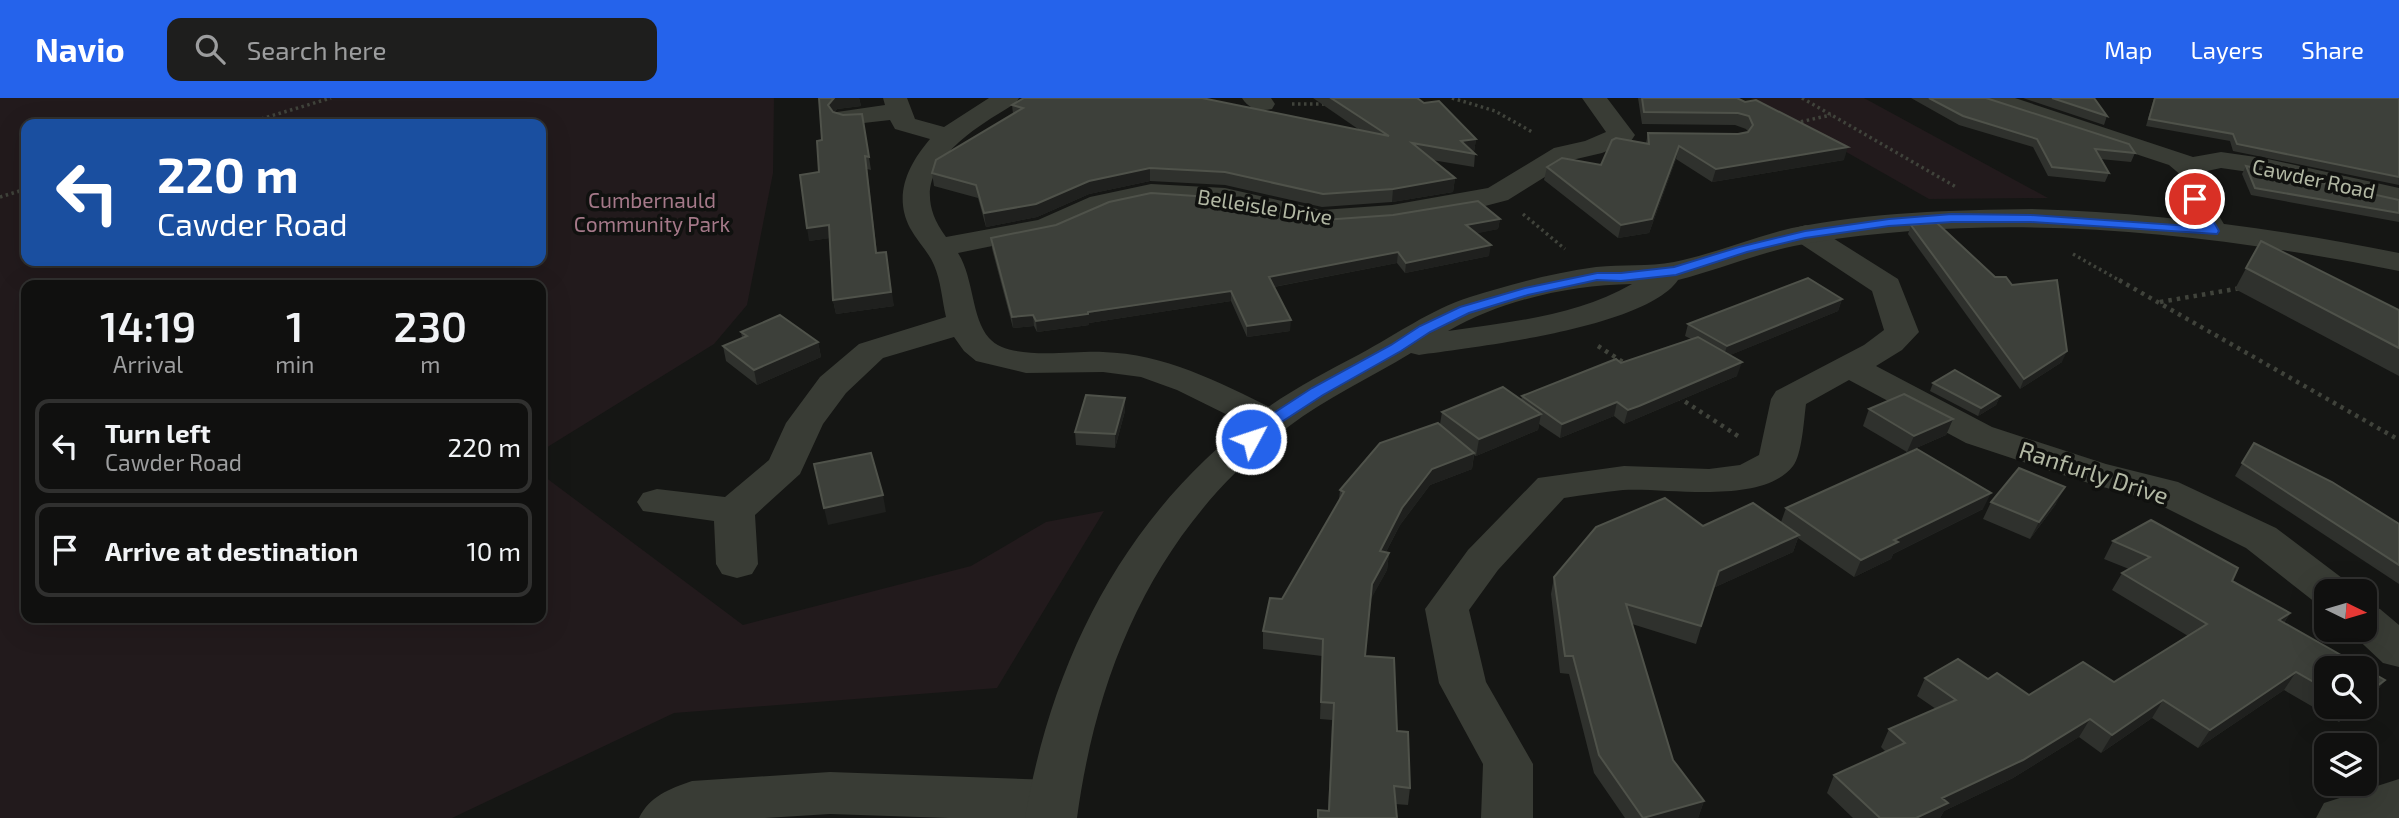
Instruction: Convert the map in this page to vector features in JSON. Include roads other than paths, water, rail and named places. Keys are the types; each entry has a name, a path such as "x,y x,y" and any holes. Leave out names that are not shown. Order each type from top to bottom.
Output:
{"street":[{"path":"1007,98 947,136 930,155 914,197 922,222 941,247 952,269 961,302 963,323 983,351 1033,364 1133,363 1165,372 1271,422"},
{"name":"Belleisle Drive","path":"941,247 1046,227 1100,203 1151,192 1225,197 1322,219 1392,214 1466,202 1498,194 1563,154 1635,135 1594,98"},
{"path":"1990,98 2179,159 2196,174 2195,199 2213,231"},
{"path":"846,117 896,105 904,124 947,136"},
{"name":"Cawder Road","path":"2187,166 2221,160 2253,164 2399,197"},
{"path":"665,818 692,802 830,793 1052,810 1062,746 1099,639 1149,552 1211,475 1271,422 1318,391 1425,329 1464,310 1525,292 1597,276 1621,277 1676,271 1743,249 1805,234 1889,222 2073,219 2213,231 2344,250 2399,262"},
{"path":"1507,818 1508,764 1463,683 1447,609 1483,560 1552,487 1624,478 1709,481 1749,475 1777,461 1789,399 1809,384 1885,348 1902,332 1887,286 1805,234"},
{"path":"1396,348 1562,323 1602,311 1642,294 1676,271"},
{"path":"657,502 734,511 786,466 805,423 833,385 871,351 963,323"},
{"name":"Ranfurly Drive","path":"1849,366 1979,435 2092,472 2164,491 2260,538 2314,579"},
{"path":"734,511 737,564"},
{"path":"2377,631 2399,650"},
{"path":"2342,818 2399,800"}],"park label":[{"name":"Cumbernauld Community Park","path":"652,211"}]}
